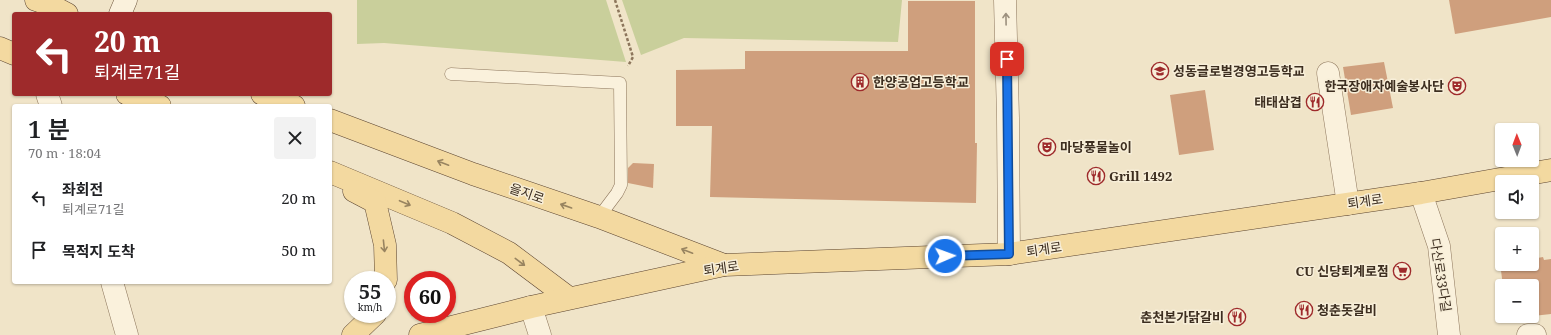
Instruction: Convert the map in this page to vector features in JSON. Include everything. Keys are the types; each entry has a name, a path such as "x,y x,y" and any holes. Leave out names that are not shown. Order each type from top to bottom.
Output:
{"main road":[{"path":"36,0 63,12"},
{"path":"0,48 12,53"},
{"path":"132,96 154,104"},
{"path":"267,96 289,104"},
{"name":"을지로","path":"332,121 473,174 598,217 724,265"},
{"name":"퇴계로","path":"420,335 569,298 724,265 1009,254 1421,193 1551,170"},
{"path":"332,173 452,224 509,253 569,298"},
{"path":"332,180 375,202 385,244 386,271"},
{"path":"353,335 366,323"}],"street":[{"path":"121,12 126,0"},
{"path":"1005,0 1009,254"},
{"path":"1328,73 1348,204"},
{"name":"다산로33다길","path":"1421,193 1439,246 1449,335"},
{"path":"113,284 127,335"},
{"path":"531,307 540,335"},
{"path":"1528,335 1535,335"}],"lane":[{"path":"451,74 620,83 621,185 598,217"}],"path":[{"path":"614,0 633,57 620,83"}],"green space":[{"path":"357,0 606,0 626,62 384,43 357,44"},
{"path":"622,0 902,0 898,42 684,38 641,55"}],"building":[{"path":"1449,0 1551,0 1551,17 1455,34"},
{"path":"908,1 975,1 975,143 977,143 976,203 710,197 712,126 676,126 676,70 745,69 745,51 908,51"},
{"path":"1384,62 1393,108 1351,115 1343,67"},
{"path":"1205,90 1214,150 1179,155 1170,95"},
{"path":"633,163 654,164 653,188 628,183 628,168"},
{"path":"1543,257 1544,260 1551,259 1551,314 1539,315 1539,279 1502,279 1501,271 1539,271 1539,258"}],"place":[{"name":"성동글로벌경영고등학교","path":"1160,71"},
{"name":"한양공업고등학교","path":"860,82"},
{"name":"한국장애자예술봉사단","path":"1457,86"},
{"name":"태태삼겹","path":"1315,102"},
{"name":"마당풍물놀이","path":"1047,147"},
{"name":"Grill 1492","path":"1096,176"},
{"name":"CU 신당퇴계로점","path":"1402,271"},
{"name":"청춘돗갈비","path":"1304,310"},
{"name":"춘천본가닭갈비","path":"1237,317"}],"route":[{"path":"945,256 1009,254 1007,59"}]}
